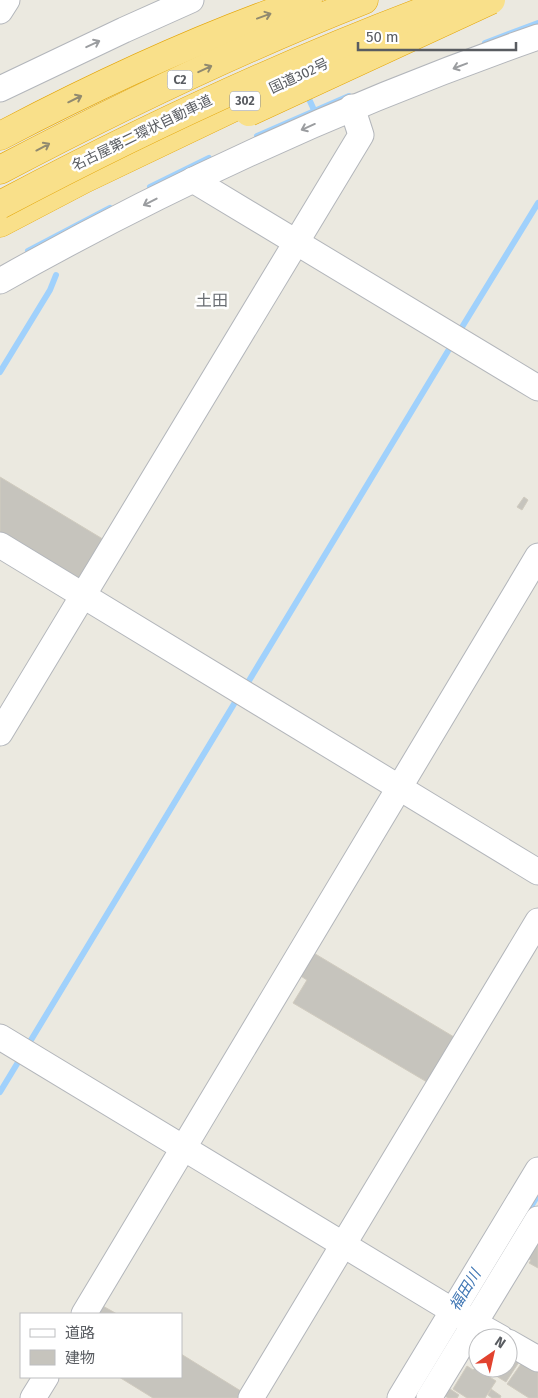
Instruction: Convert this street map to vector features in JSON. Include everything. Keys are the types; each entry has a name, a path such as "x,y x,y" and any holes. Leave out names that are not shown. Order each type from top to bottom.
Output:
{"highway":[{"path":"0,136 122,75 220,32 308,0"},
{"name":"C2","path":"0,170 61,138 223,60 364,0"},
{"name":"名古屋第二環状自動車道","path":"0,205 77,164 239,87 330,48 453,0"},
{"path":"0,240 249,112 491,0"},
{"name":"国道302号","path":"0,224 84,179 349,54 499,0"}],"street":[{"path":"0,11 7,0"},
{"path":"1,87 191,0"},
{"path":"349,54 370,0"},
{"path":"0,281 50,253 193,180 352,107 538,36"},
{"path":"0,733 361,136 352,107"},
{"path":"193,180 538,388"},
{"path":"0,545 538,872"},
{"path":"85,1313 538,556"},
{"path":"251,1398 538,921"},
{"path":"0,1037 453,1311 484,1328"},
{"path":"400,1398 538,1170"},
{"path":"429,1398 538,1219"},
{"path":"518,1348 538,1359"},
{"path":"33,1398 45,1378"}],"building":[{"path":"0,477 106,541 80,584 0,536"},
{"path":"524,497 528,500 522,510 517,507"},
{"path":"312,952 459,1040 432,1085 293,1003 307,980 299,975"},
{"path":"538,1237 538,1268 529,1263 531,1260 525,1257"},
{"path":"101,1305 115,1313 97,1313"},
{"path":"182,1355 244,1393 241,1398 153,1398 121,1378 182,1378"},
{"path":"523,1361 538,1371 538,1398 529,1398 507,1384 511,1378 518,1378 518,1368"},
{"path":"467,1366 468,1378 491,1378 496,1381 485,1398 467,1398 453,1389"},
{"path":"500,1378 509,1378 506,1382"},
{"path":"447,1387 459,1395 457,1398 448,1398 442,1394"},
{"path":"491,1389 501,1396 500,1398 492,1398 488,1395"}],"waterway":[{"path":"485,43 538,23"},
{"path":"257,136 349,96"},
{"path":"309,99 314,110"},
{"path":"150,187 209,158"},
{"path":"459,332 538,203"},
{"path":"28,251 110,208"},
{"path":"0,372 50,290 56,275"},
{"path":"247,684 451,346"},
{"path":"28,1045 237,699"},
{"path":"0,1092 20,1059"},
{"name":"福田川","path":"480,1290 538,1195"}],"district":[{"name":"土田","path":"212,300"}]}
